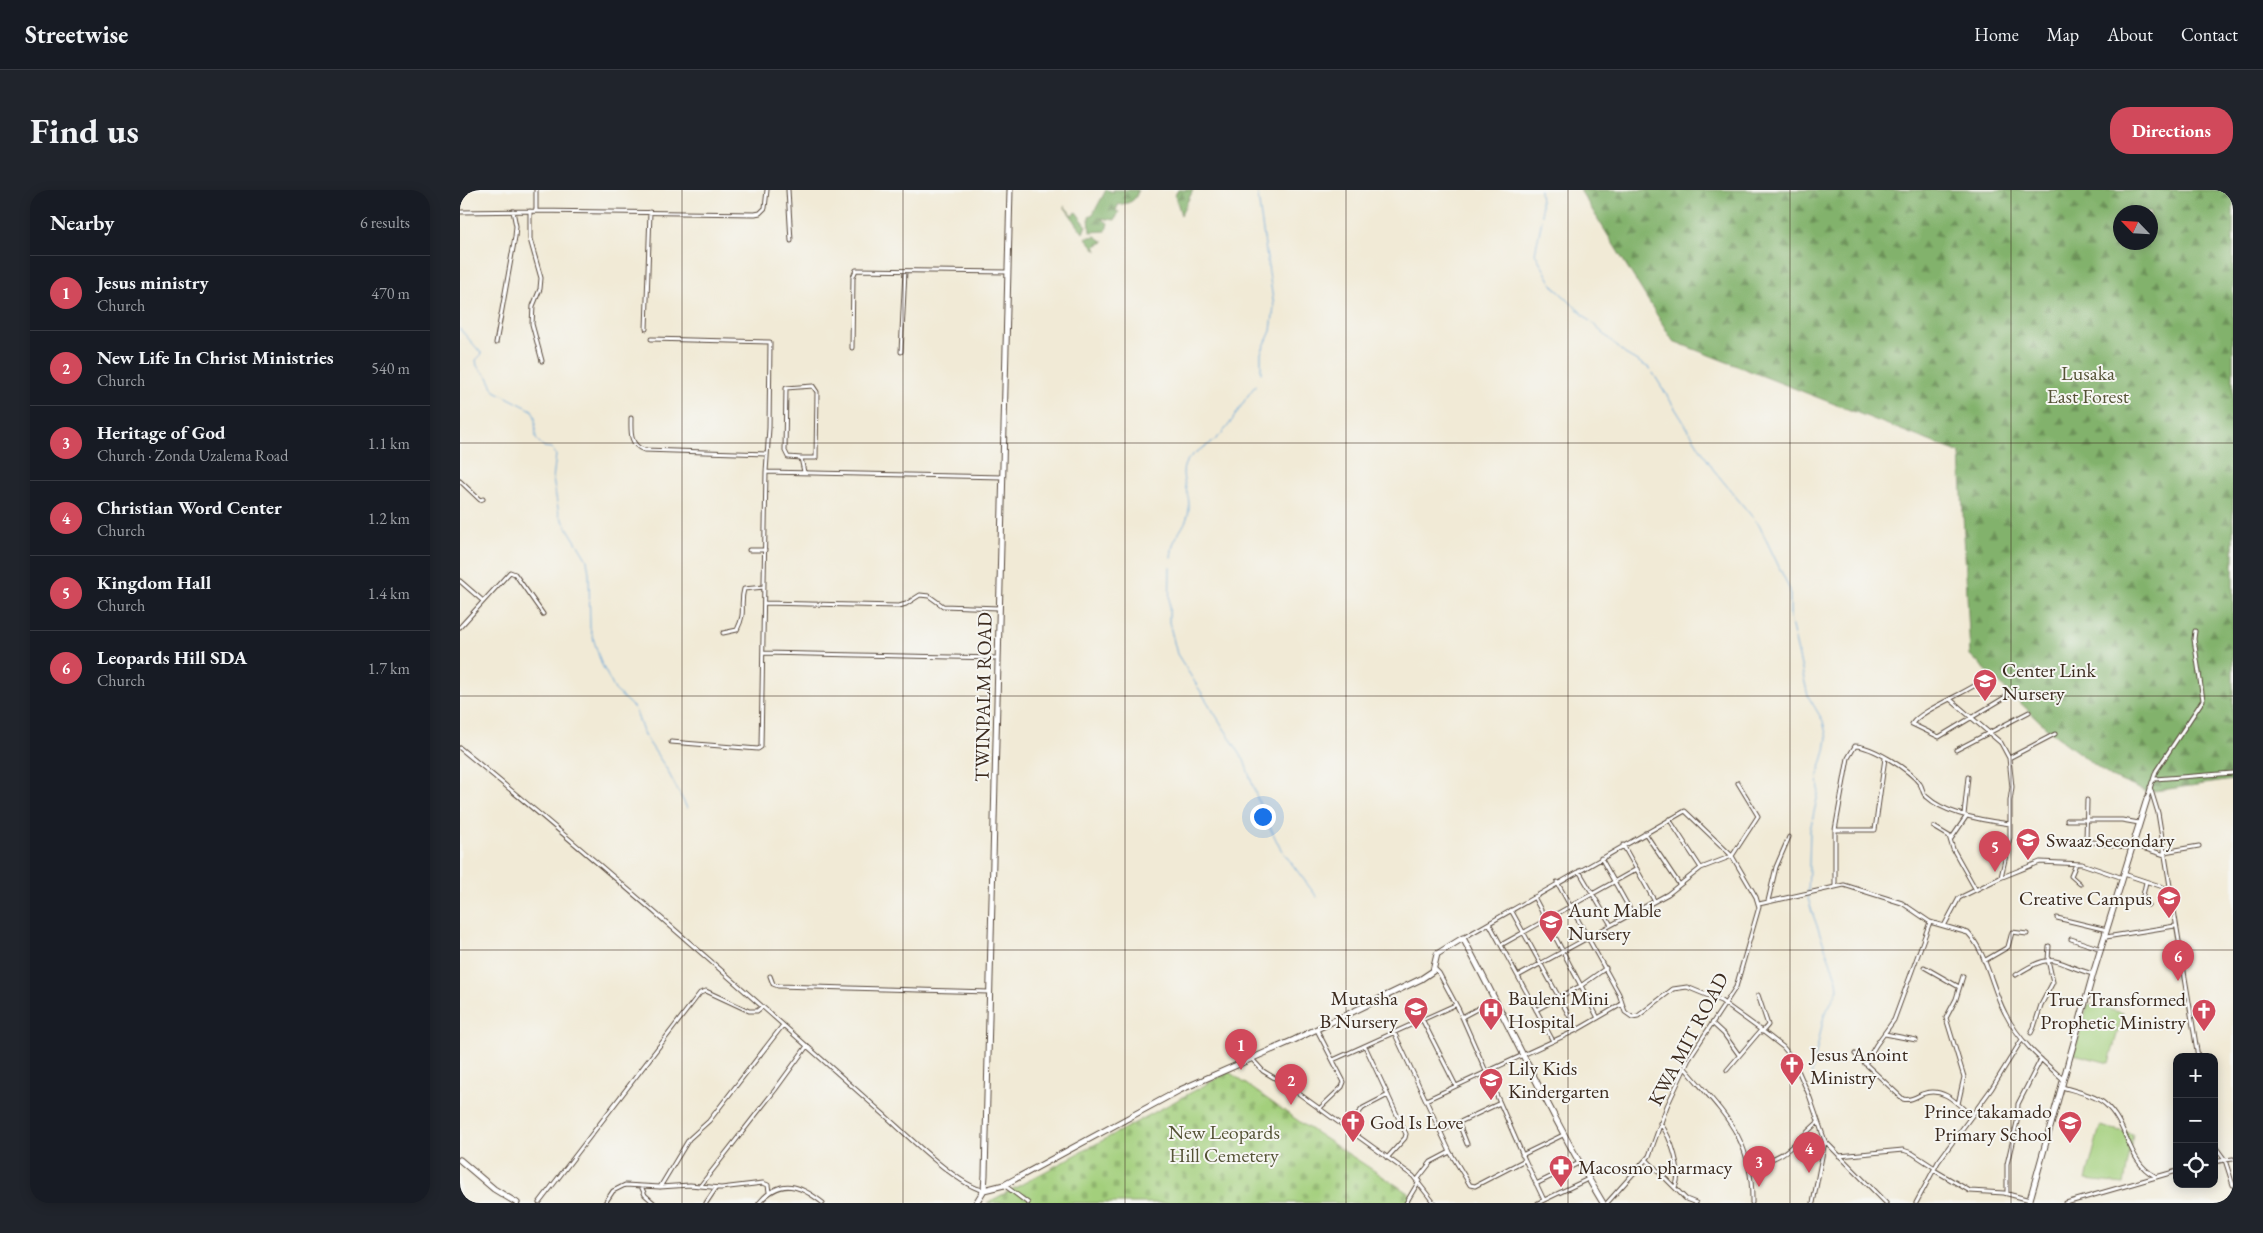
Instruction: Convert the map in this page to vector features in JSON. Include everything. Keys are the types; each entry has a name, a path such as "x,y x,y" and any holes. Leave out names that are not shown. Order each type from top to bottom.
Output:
{"street":[{"path":"536,190 536,211"},
{"path":"460,212 536,211 760,214 765,208 767,190"},
{"path":"788,190 791,241"},
{"name":"TWINPALM ROAD","path":"976,1203 984,1190 1010,190"},
{"path":"530,211 530,239 541,278 540,289 533,306 532,324 542,360"},
{"path":"496,344 516,226 513,212"},
{"path":"646,329 650,212"},
{"path":"852,348 854,273 856,270 1008,272"},
{"path":"901,352 905,270"},
{"path":"651,339 770,342 761,747 758,749 671,742"},
{"path":"813,386 817,392 816,458 801,458 788,457 784,450 786,388 813,386"},
{"path":"632,418 632,439 637,447 644,450 767,454"},
{"path":"801,458 804,472"},
{"path":"766,472 1003,477"},
{"path":"460,481 480,500 484,499"},
{"path":"749,550 765,550"},
{"path":"460,627 510,572 515,574 543,614"},
{"path":"460,581 483,601"},
{"path":"723,633 737,630 743,619 742,596 744,589 764,587"},
{"path":"764,603 899,606 920,595 929,596 943,606 1000,608"},
{"path":"1839,1156 1903,1150 1912,1153 1970,1191 2006,1194 2030,1202 2093,974 2106,937 2150,787 2156,771 2203,700 2194,639 2195,631"},
{"path":"764,653 999,658"},
{"path":"1989,676 1978,686 1930,709 1912,724 1939,737 1970,716 2009,695"},
{"path":"1950,700 2001,743 2009,758 2012,787 2010,838 2000,878"},
{"path":"1956,750 2029,712"},
{"path":"2009,758 2054,734"},
{"path":"1835,886 1835,830 1847,762 1850,752 1858,746 1871,750 1903,767 1920,784 1927,798 1965,816 2010,824"},
{"path":"460,748 783,1025 942,1165 970,1186 984,1190 1004,1185 1159,1100 1317,1030 1421,979 1434,968 1437,954 1557,882 1685,811 1732,856 1759,904 1808,891 1835,886 1848,886 1902,903 1930,922 1968,933 1984,961 2004,1013 2022,1040 2064,1080"},
{"path":"1835,830 1875,830 1885,758"},
{"path":"2153,780 2180,776 2233,773"},
{"path":"1951,839 1965,816 1968,777"},
{"path":"1518,976 1668,894 1701,868 1732,856 1758,816 1738,783"},
{"path":"2150,787 2158,813 2197,1053"},
{"path":"2087,800 2086,841 2132,846 2164,853 2199,846"},
{"path":"1669,819 1701,868"},
{"path":"2066,820 2122,820 2139,823"},
{"path":"1934,827 1947,834 1951,839 1953,848 1976,890"},
{"path":"1645,833 1679,884"},
{"path":"1768,901 1776,867 1789,837"},
{"path":"1623,845 1654,900"},
{"path":"1601,858 1632,913"},
{"path":"1944,926 1957,900 2000,878 2040,862 2094,867 2169,889"},
{"path":"2076,864 2071,876 2080,884"},
{"path":"1501,945 1524,934 1637,869"},
{"path":"1579,871 1611,925"},
{"path":"1557,882 1606,968 1627,1014 1636,1017 1673,989 1684,987 1700,992 1725,1004 1782,1047 1793,1059 1826,1141 1886,1203"},
{"path":"2146,882 2142,900 2148,906"},
{"path":"1534,897 1582,984 1598,1018"},
{"name":"KWA MIT ROAD","path":"1607,1203 1647,1160 1660,1123 1685,1068 1738,980 1759,904"},
{"path":"1511,910 1577,1030"},
{"path":"2057,918 2108,930"},
{"path":"1865,1064 1896,1016 1930,922"},
{"path":"1489,923 1553,1041"},
{"path":"2106,937 2175,926"},
{"path":"1984,961 2008,947 2012,932 2027,934"},
{"path":"1463,938 1496,999 1563,1135 1603,1203"},
{"path":"2071,939 2101,949"},
{"path":"2030,1033 2034,1027 2040,1005 2053,982 2048,960 2049,946"},
{"path":"2016,975 2031,965 2048,960 2057,960 2093,974"},
{"path":"1924,967 1959,987"},
{"path":"1434,968 1439,973 1462,1017 1524,1160 1544,1200"},
{"path":"1536,1010 1606,968"},
{"path":"770,976 773,984 778,986 990,992"},
{"path":"1958,1104 1964,1077 1946,1018 1956,999 1963,976"},
{"path":"540,1203 700,993 706,991 750,1011 762,1007"},
{"path":"1727,1070 1768,1024 1758,995"},
{"path":"1462,1017 1496,999"},
{"path":"1333,1060 1455,1004"},
{"path":"1426,1100 1577,1030 1622,1004"},
{"path":"1422,1019 1456,1086"},
{"path":"1712,1023 1724,1034 1739,1055"},
{"path":"660,1188 689,1139 709,1121 783,1025"},
{"path":"1317,1030 1343,1078 1344,1084 1320,1109"},
{"path":"1394,1032 1450,1152 1473,1186 1524,1160"},
{"path":"1885,1034 1916,1040"},
{"path":"1916,1203 1934,1169 1972,1116 2022,1040"},
{"path":"700,1186 807,1046"},
{"path":"1365,1046 1406,1136 1388,1158"},
{"path":"1855,1054 1903,1099 1910,1100 1934,1091 1948,1096 1972,1116"},
{"path":"1251,1058 1263,1071 1346,1127 1418,1181 1434,1203"},
{"path":"2006,1194 2007,1164 2017,1122 2018,1104 2041,1060"},
{"path":"1685,1068 1736,1130 1746,1150 1752,1203"},
{"path":"2062,1086 2104,1102 2123,1126 2141,1166 2155,1176"},
{"path":"1346,1127 1363,1108 1388,1095"},
{"path":"1440,1131 1459,1124 1500,1103"},
{"path":"1660,1123 1667,1135 1679,1169 1679,1181 1675,1187"},
{"path":"1749,1166 1770,1161 1782,1155 1796,1145 1818,1123"},
{"path":"1459,1124 1466,1144"},
{"path":"1522,1155 1563,1135"},
{"path":"1813,1203 1826,1141"},
{"path":"2218,1150 2225,1160 2233,1185"},
{"path":"1406,1203 1431,1162 1450,1152"},
{"path":"2218,1161 2233,1159"},
{"path":"460,1160 494,1189 517,1203"},
{"path":"1647,1160 1686,1199 1696,1203"},
{"path":"1536,1184 1579,1163"},
{"path":"2066,1203 2173,1172"},
{"path":"1538,1203 1588,1179"},
{"path":"605,1203 613,1191 621,1186 641,1185 660,1188 685,1184 716,1188 763,1183 768,1185 769,1192"},
{"path":"641,1185 645,1195 654,1203"},
{"path":"1004,1185 1028,1203"},
{"path":"759,1203 769,1192 783,1186 801,1188 823,1203"},
{"path":"706,1203 716,1188"}],"green space":[{"path":"1106,190 1114,192 1113,190 1138,190 1136,197 1131,201 1118,205 1116,211 1119,212 1115,220 1100,218 1108,223 1106,231 1090,232 1089,216 1093,214"},
{"path":"1178,190 1193,190 1181,215 1175,195"},
{"name":"Lusaka East Forest","path":"1580,190 2233,190 2233,780 2147,792 2111,777 2051,732 1970,655 1960,453 1673,341"},
{"path":"1064,206 1072,215 1076,212 1086,225 1083,233"},
{"path":"1095,236 1104,242 1095,246 1097,251 1086,238"},
{"path":"2088,1004 2123,1013 2109,1063 2074,1054"},
{"name":"New Leopards Hill Cemetery","path":"1229,1072 1307,1127 1413,1196 1409,1203 987,1203"},
{"path":"2100,1126 2133,1134 2124,1184 2086,1180"}],"waterway":[{"path":"1257,190 1274,307 1271,331 1261,353 1261,373"},
{"path":"1540,190 1542,215"},
{"path":"1542,220 1535,253 1553,286 1625,354 1651,369"},
{"path":"460,329 482,354 476,360 477,366 488,377 495,391 532,410 535,417 536,439 544,447 552,448 556,455 553,479 559,514 587,560 590,628 601,663 615,690 635,709 644,735 666,768 687,808"},
{"path":"1653,373 1713,469 1759,525 1790,590 1790,618 1808,696 1823,721 1827,738 1818,775 1819,790 1810,830 1808,898 1837,980 1838,989 1824,1016 1811,1077"},
{"path":"1171,558 1174,542 1187,519 1189,510 1189,500 1183,474 1185,464 1195,453 1221,434 1256,385"},
{"path":"1170,567 1169,622 1177,654 1244,760 1260,806 1280,848 1317,897"}],"place":[{"name":"Center Link Nursery","path":"1985,702"},
{"name":"Swaaz Secondary","path":"2028,861"},
{"name":"Kingdom Hall","path":"1995,872"},
{"name":"Creative Campus","path":"2169,919"},
{"name":"Aunt Mable Nursery","path":"1551,943"},
{"name":"Leopards Hill SDA","path":"2178,981"},
{"name":"Mutasha B Nursery","path":"1416,1030"},
{"name":"Bauleni Mini Hospital","path":"1491,1031"},
{"name":"True Transformed Prophetic Ministry","path":"2204,1032"},
{"name":"Jesus ministry","path":"1241,1070"},
{"name":"Jesus Anoint Ministry","path":"1792,1086"},
{"name":"Lily Kids Kindergarten","path":"1491,1101"},
{"name":"New Life In Christ Ministries","path":"1291,1105"},
{"name":"God Is Love","path":"1353,1143"},
{"name":"Prince takamado Primary School","path":"2070,1144"},
{"name":"Christian Word Center","path":"1809,1173"},
{"name":"Heritage of God","path":"1759,1187"},
{"name":"Macosmo pharmacy","path":"1561,1188"}]}
